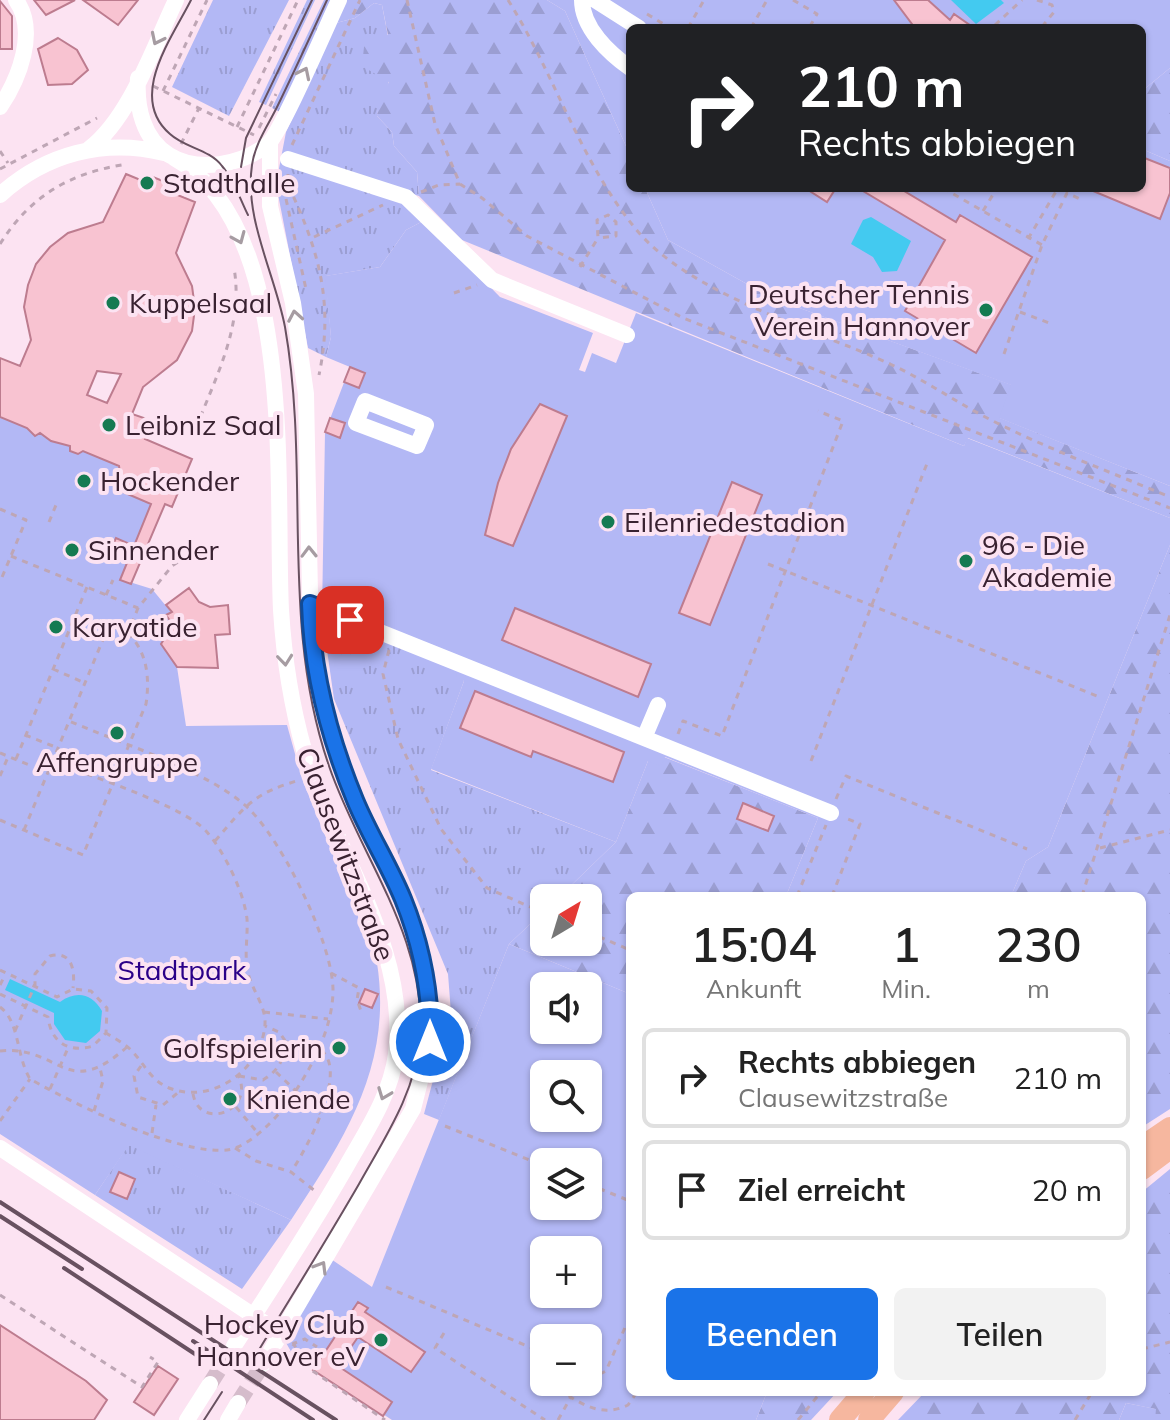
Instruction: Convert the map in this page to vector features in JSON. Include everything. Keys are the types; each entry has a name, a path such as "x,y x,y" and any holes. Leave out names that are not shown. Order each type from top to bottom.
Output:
{"highway":[{"path":"1146,1144 1170,1128"},
{"path":"1146,1166 1170,1148"},
{"path":"840,1420 861,1396"},
{"path":"869,1420 890,1396"}],"street":[{"path":"0,107 23,65 24,12 16,0"},
{"path":"87,150 107,133 176,0"},
{"path":"0,195 43,165 87,150 119,146 198,164 221,164 241,158 263,139 339,0"},
{"path":"582,0 582,8 602,45 626,65"},
{"path":"595,0 633,24"},
{"path":"138,78 142,120 170,156"},
{"name":"Clausewitzstraße","path":"263,139 270,206 293,303 306,394 313,657 335,749 356,804 403,898 421,951 430,1002 430,1042 413,1109 288,1339 263,1364"},
{"name":"Clausewitzstraße","path":"170,156 206,181 225,207 247,256 260,299 279,442 285,662 294,713 312,776 389,956 397,989 395,1058 388,1087 328,1199 234,1346"},
{"path":"289,156 406,197 492,280 627,335"},
{"path":"310,604 831,813"},
{"path":"644,738 658,705"},
{"path":"0,1148 288,1339"},
{"path":"187,1420 210,1384"},
{"path":"228,1420 238,1403"}],"path":[{"path":"207,0 163,91 237,127 298,0"},
{"path":"318,385 327,337 320,262 288,185 289,156 360,0"},
{"path":"407,0 435,124 460,184 482,198 527,236 580,267 683,318 1170,508"},
{"path":"508,0 547,66 594,165 635,228 674,265 737,299 895,366 997,423 1170,497"},
{"path":"690,24 704,0"},
{"path":"753,24 767,0"},
{"path":"793,0 817,14 811,24"},
{"path":"996,24 1022,0"},
{"path":"1037,0 1052,5 1054,12 1044,24"},
{"path":"263,139 276,94"},
{"path":"170,156 199,108"},
{"path":"0,169 103,114"},
{"path":"0,151 8,163"},
{"path":"0,244 26,207 42,197 75,177 131,163"},
{"path":"950,192 1042,245"},
{"path":"983,211 995,192"},
{"path":"1028,239 1056,192"},
{"path":"1004,354 1042,245 1067,193 1084,201"},
{"path":"580,267 598,238 597,220 608,215 616,222 616,236 598,238"},
{"path":"196,428 232,333 236,301 233,264"},
{"path":"454,293 492,280"},
{"path":"1020,312 1052,324"},
{"path":"672,749 683,721 722,736 843,421 818,411"},
{"path":"811,761 928,461"},
{"path":"49,522 56,505"},
{"path":"0,509 26,520 0,582"},
{"path":"128,633 138,608 172,566 191,553"},
{"path":"11,556 138,608"},
{"path":"768,564 1097,696"},
{"path":"106,595 113,580"},
{"path":"16,759 87,587"},
{"path":"1083,892 1170,615"},
{"path":"0,820 83,855 130,748 148,689 143,653 128,633 109,625 24,830"},
{"path":"393,638 383,674 398,739 441,829 487,888 530,907"},
{"path":"53,669 85,683"},
{"path":"69,721 214,783 246,805 274,840 297,881 331,973 333,992 328,1020 319,1048 281,1112 235,1148"},
{"path":"25,735 58,748"},
{"path":"0,753 32,766"},
{"path":"0,776 8,756"},
{"path":"53,761 189,819 214,841 243,903 246,963 264,1012 265,1026 259,1047 238,1075 224,1086 192,1092 180,1091 154,1079 128,1047 106,1033"},
{"path":"214,841 246,805 265,790 312,776"},
{"path":"799,892 846,776 1027,849"},
{"path":"831,813 860,824 834,892"},
{"path":"1098,849 1170,830"},
{"path":"602,938 626,948"},
{"path":"15,1031 35,985 39,966 56,954 70,960 74,969 73,989"},
{"path":"0,970 57,997 73,989 91,991 101,998 109,1021 106,1033 93,1046 68,1048 56,1040 48,1017 0,994"},
{"path":"331,973 359,988 357,1000 361,1011"},
{"path":"0,985 3,979"},
{"path":"0,1007 12,1019 16,1050 30,1079 94,1111 152,1134 197,1148 235,1148 256,1161 291,1172 328,1199"},
{"path":"264,1012 328,1020"},
{"path":"265,1026 279,1032 286,1042 319,1048 328,1057 331,1072 321,1115 306,1151 291,1172"},
{"path":"238,1075 263,1080 276,1072 286,1042"},
{"path":"0,1051 16,1050 60,1068 87,1073 100,1068 128,1047"},
{"path":"49,1090 68,1048"},
{"path":"141,1065 134,1076 133,1086 138,1097 156,1105 171,1101 180,1091"},
{"path":"94,1111 103,1081 100,1068"},
{"path":"276,1072 321,1115"},
{"path":"192,1092 195,1104 203,1113 214,1116 236,1107 242,1095 238,1075"},
{"path":"0,1121 30,1079"},
{"path":"152,1134 156,1105"},
{"path":"236,1107 257,1132"},
{"path":"445,1126 530,1160"},
{"path":"602,1190 626,1199"},
{"path":"386,1287 530,1347"},
{"path":"0,1295 142,1387 158,1362 150,1357"},
{"path":"602,1373 606,1371 626,1325"},
{"path":"444,1333 435,1348 545,1420"},
{"path":"288,1339 305,1339 317,1347"},
{"path":"288,1339 304,1365 385,1420"},
{"path":"1146,1348 1170,1342"},
{"path":"144,1365 152,1371"},
{"path":"139,1373 147,1379"},
{"path":"558,1420 571,1397 602,1413 628,1405 634,1396"},
{"path":"798,1420 818,1396"},
{"path":"1075,1420 1090,1396"}],"green space":[{"path":"213,0 289,0 229,116 172,87"},
{"path":"307,0 315,0 266,105 259,102"},
{"path":"324,0 332,0 280,112 272,108"},
{"path":"347,0 547,0 565,11 626,146 626,192 647,192 668,240 772,298 1012,385 1000,418 1170,486 1170,518 968,438 964,446 462,240 419,196 417,172 394,146 392,132 377,116 378,100 389,82 362,66 364,47 375,36 388,35 382,5 374,3 355,18 336,23"},
{"path":"547,0 1170,0 1170,68 1146,88 1146,24 626,24 626,146 565,11"},
{"path":"374,3 382,5 391,62 389,81 377,116 392,132 394,146 417,172 419,196 298,159 403,201 425,220 406,230 380,267 326,276 331,337 326,357 308,348 276,184 286,132 336,23 355,18"},
{"path":"1170,68 1170,161 1146,151 1146,88"},
{"name":"Deutscher Tennis Verein Hannover","path":"1146,151 1170,161 1170,486 999,418 1011,385 772,298 668,240 647,192 1146,192"},
{"name":"96 - Die Akademie","path":"425,220 500,297 593,333 579,370 585,372 592,353 616,363 636,313 964,446 967,438 1170,518 1170,545 1048,847 1026,861 1013,892 788,892 818,818 665,757 661,766 648,761 616,842 431,769 464,681 457,677 455,668 322,615 325,432 350,367 326,357 331,337 325,276 380,267 406,230"},
{"name":"Stadtpark","path":"0,417 27,428 35,436 40,433 51,441 70,445 71,451 106,459 153,499 120,579 152,589 171,612 167,615 173,625 161,645 177,667 186,726 287,725 302,779 377,963 380,1000 378,1035 371,1068 346,1130 291,1220 129,1145 95,1195 0,1134"},
{"path":"1170,545 1170,1109 1146,1124 1146,892 1013,892 1026,861 1048,847"},
{"path":"322,615 455,668 464,681 431,770 616,842 572,884 530,884 530,924 509,944 439,1120 424,1114 451,1013 448,974 334,699"},
{"path":"664,757 818,818 788,892 626,892 626,992 602,982 602,972 577,972 538,956 602,956 602,884 572,884 616,842 648,761"},
{"path":"530,924 530,953 509,944"},
{"path":"509,944 530,953 530,956 538,956 577,972 530,972 530,1044 602,1044 602,982 626,992 626,1396 765,1396 756,1420 392,1420 293,1355 281,1334 328,1257 372,1287"},
{"path":"129,1144 291,1220 242,1289 95,1195"},
{"path":"1170,1169 1170,1420 1155,1420 1155,1409 1126,1403 1119,1420 898,1420 921,1396 1146,1396 1146,1189"},
{"path":"765,1396 833,1396 811,1420 756,1420"},
{"path":"1126,1403 1156,1409 1155,1420 1119,1420"}],"shaded area":[{"path":"951,0 1001,0 1004,3 976,24"},
{"path":"871,217 911,241 897,271 882,272 873,257 851,244 863,220"},
{"path":"10,979 60,1002 78,995 89,998 102,1011 100,1031 86,1043 65,1040 54,1024 54,1013 5,990"}],"building":[{"path":"34,0 75,0 46,15"},
{"path":"83,0 138,0 118,25"},
{"path":"894,0 928,0 950,20 954,14 968,24 912,24"},
{"path":"0,1 12,16 12,49 0,49"},
{"path":"58,38 77,50 88,70 72,84 48,85 38,49"},
{"path":"1146,159 1170,168 1170,193 1160,219 1096,192 1146,192"},
{"path":"126,174 150,184 153,177 173,185 170,192 195,202 176,253 192,286 195,308 192,331 177,360 143,387 132,414 144,418 139,429 148,433 145,439 192,459 172,507 165,504 131,584 120,580 129,558 111,549 116,538 134,546 151,504 123,492 119,466 83,451 78,454 70,451 70,446 51,441 40,433 35,436 27,428 0,417 0,358 20,366 31,340 24,307 36,264 50,247 68,233 103,222","holes":["97,371 121,374 107,403 87,395"]},
{"path":"811,192 833,192 827,202"},
{"path":"865,192 906,192 956,222 960,215 1032,257 976,353 905,311 945,240"},
{"path":"350,367 365,373 359,388 344,382"},
{"path":"540,404 567,416 513,546 485,535 498,483 511,449"},
{"path":"330,418 345,423 340,438 325,432"},
{"path":"732,482 762,495 710,625 679,613"},
{"path":"189,588 199,602 210,607 228,605 230,634 215,635 218,668 177,667 161,644 173,625 166,615 172,612 166,605"},
{"path":"515,608 651,664 638,697 502,640"},
{"path":"475,691 624,752 613,782 533,751 531,757 460,728"},
{"path":"743,803 774,816 768,831 737,819"},
{"path":"365,989 378,994 372,1008 359,1003"},
{"path":"119,1172 135,1179 127,1199 110,1192"},
{"path":"358,1302 368,1308 365,1312 425,1352 411,1372 358,1337 338,1366 392,1402 383,1416 313,1370"},
{"path":"0,1325 86,1381 107,1400 94,1420 0,1420"},
{"path":"158,1366 178,1379 154,1415 134,1402"}],"tunnel":[{"path":"210,1384 234,1346"},
{"path":"238,1403 263,1364"}],"tram line":[{"path":"191,0 157,67 152,103 158,119 170,134 217,160 233,183 248,215"},
{"path":"241,167 246,138 312,0"},
{"path":"254,1358 388,1132 406,1096 420,1038 419,1001 413,966 402,932 342,800 314,712 300,602 292,382 285,327 252,206 252,165 256,149 327,0"},
{"path":"204,1420 222,1392"}],"railway":[{"path":"0,1202 336,1420"},
{"path":"0,1216 82,1269"},
{"path":"64,1268 201,1358"},
{"path":"193,1341 313,1420"}],"place":[{"name":"Stadthalle","path":"147,183"},
{"name":"Kuppelsaal","path":"113,303"},
{"name":"Deutscher Tennis Verein Hannover","path":"986,310"},
{"name":"Leibniz Saal","path":"109,425"},
{"name":"Hockender","path":"84,481"},
{"name":"Eilenriedestadion","path":"608,522"},
{"name":"Sinnender","path":"72,550"},
{"name":"96 - Die Akademie","path":"966,561"},
{"name":"Karyatide","path":"56,627"},
{"name":"Affengruppe","path":"117,733"},
{"name":"Golfspielerin","path":"339,1048"},
{"name":"Kniende","path":"230,1099"},
{"name":"Hockey Club Hannover eV","path":"381,1340"}],"route":[{"path":"350,620 310,604 311,644 320,695 335,749 356,804 403,898 421,951 430,1002 430,1042"}]}
